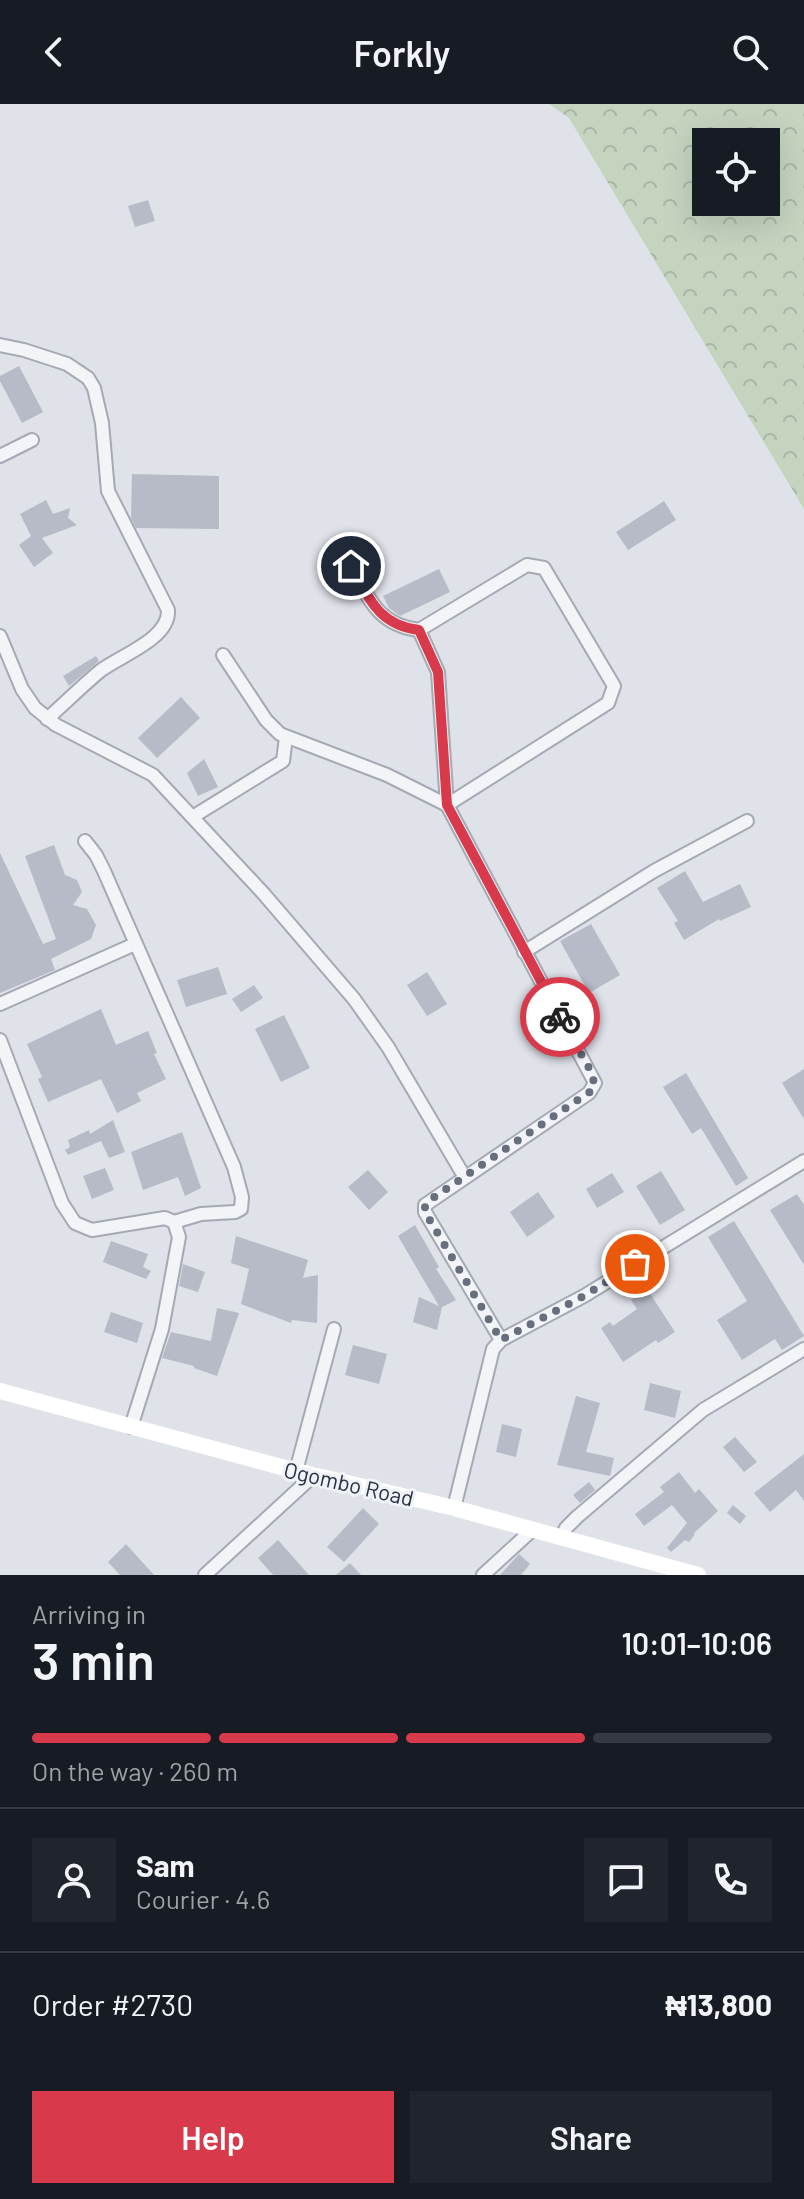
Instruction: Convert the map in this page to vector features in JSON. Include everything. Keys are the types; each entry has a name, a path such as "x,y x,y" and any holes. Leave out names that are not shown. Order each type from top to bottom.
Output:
{"main road":[{"name":"Ogombo Road","path":"0,1391 296,1471 454,1508 698,1575"}],"street":[{"path":"0,345 67,364 88,378 94,388 102,423 108,491 168,610 168,619 163,628 132,653 103,669 47,719"},
{"path":"0,456 32,440"},
{"path":"351,566 375,608 385,619 395,625 419,630 527,565 544,568 614,686 608,703 447,805"},
{"path":"419,630 438,672 447,805 593,1075 594,1089 425,1205 425,1212 501,1340"},
{"path":"0,636 22,689 35,708 47,719 153,775 263,893 373,1024 464,1176"},
{"path":"223,655 266,720 286,737 387,775 447,805"},
{"path":"194,816 283,761 286,737"},
{"path":"524,952 654,871 747,821"},
{"path":"0,1040 62,1203 75,1223 92,1230 165,1218 174,1222 201,1214 241,1209 243,1203 234,1167 96,855 85,841"},
{"path":"0,1004 135,944"},
{"path":"454,1508 493,1349 501,1340 584,1296 804,1161"},
{"path":"131,1427 162,1329 179,1237 174,1222"},
{"path":"296,1471 334,1329"},
{"path":"562,1537 577,1517 703,1410 804,1349"},
{"path":"205,1575 314,1475"},
{"path":"483,1575 531,1531"}],"green space":[{"path":"549,104 804,104 804,509 569,118"}],"building":[{"path":"148,200 155,221 135,227 128,206"},
{"path":"19,366 43,412 22,423 0,381 0,376"},
{"path":"132,474 219,476 219,529 136,528 131,518"},
{"path":"46,500 53,514 70,508 68,518 77,525 42,538 53,553 34,567 19,545 31,536 20,514"},
{"path":"664,501 676,520 628,550 616,532"},
{"path":"439,569 450,592 400,616 389,608 383,596"},
{"path":"96,656 99,661 69,686 63,676"},
{"path":"181,697 200,718 157,758 138,738"},
{"path":"204,759 218,787 198,796 187,773"},
{"path":"54,845 65,875 77,880 82,892 73,905 87,909 96,925 91,939 51,959 55,970 0,993 0,853 43,944 56,939 25,856"},
{"path":"685,871 703,902 740,884 751,907 719,919 684,940 674,923 678,921 657,888"},
{"path":"591,924 620,975 589,993 560,941"},
{"path":"218,967 227,994 186,1007 177,980"},
{"path":"427,972 447,1004 427,1016 407,985"},
{"path":"254,985 263,998 241,1012 232,999"},
{"path":"101,1009 116,1045 148,1031 157,1053 154,1054 166,1079 137,1093 141,1101 117,1113 101,1079 48,1102 38,1079 42,1077 27,1044"},
{"path":"284,1015 310,1068 281,1082 255,1029"},
{"path":"804,1069 804,1119 782,1083"},
{"path":"686,1073 748,1178 736,1186 701,1128 692,1134 663,1087"},
{"path":"113,1120 125,1152 109,1158 101,1141 68,1155 65,1150 70,1147 68,1140 89,1130 90,1134"},
{"path":"182,1132 201,1188 185,1196 178,1177 143,1190 131,1152"},
{"path":"105,1168 114,1190 92,1199 83,1176"},
{"path":"368,1170 388,1192 369,1210 348,1187"},
{"path":"661,1171 685,1210 660,1225 636,1186"},
{"path":"612,1173 624,1192 597,1208 586,1189"},
{"path":"538,1192 555,1217 527,1237 510,1212"},
{"path":"797,1194 804,1205 804,1265 770,1210"},
{"path":"734,1221 804,1336 782,1350 775,1339 742,1360 717,1320 747,1301 708,1237"},
{"path":"415,1225 439,1267 436,1269 456,1300 442,1307 437,1330 413,1322 419,1297 439,1306 398,1236"},
{"path":"236,1236 308,1260 303,1278 318,1275 317,1323 292,1320 291,1323 241,1304 249,1269 231,1263"},
{"path":"111,1241 148,1254 143,1267 151,1271 146,1279 103,1262"},
{"path":"183,1264 205,1272 198,1292 179,1286"},
{"path":"647,1289 675,1332 658,1343 656,1340 623,1362 601,1328 610,1322 613,1326 637,1309 631,1300"},
{"path":"217,1308 239,1313 217,1376 162,1358 171,1332 211,1341"},
{"path":"111,1312 143,1323 137,1343 104,1332"},
{"path":"353,1345 387,1354 379,1384 345,1375"},
{"path":"650,1383 681,1391 675,1418 644,1410"},
{"path":"576,1396 600,1403 586,1452 614,1458 610,1476 557,1465"},
{"path":"502,1424 522,1429 516,1457 496,1452"},
{"path":"735,1437 757,1462 744,1472 723,1447"},
{"path":"804,1454 804,1501 796,1490 770,1512 754,1493"},
{"path":"679,1472 695,1493 699,1489 718,1511 694,1533 689,1542 685,1540 671,1552 667,1548 687,1523 672,1505 644,1526 635,1514 664,1492 660,1487"},
{"path":"589,1482 595,1490 580,1503 573,1495"},
{"path":"733,1505 746,1516 740,1524 727,1513"},
{"path":"363,1508 379,1524 344,1562 327,1547"},
{"path":"278,1540 309,1575 273,1575 258,1558"},
{"path":"126,1544 154,1575 120,1575 108,1562"},
{"path":"519,1554 530,1564 521,1575 500,1575"},
{"path":"350,1563 361,1575 336,1575"}],"way so far":[{"path":"560,1017 593,1075 594,1089 430,1200 425,1205 425,1212 501,1340 584,1296 635,1264"}],"route":[{"path":"351,566 375,608 395,625 419,630 434,661 440,690 447,805 560,1017"}]}
